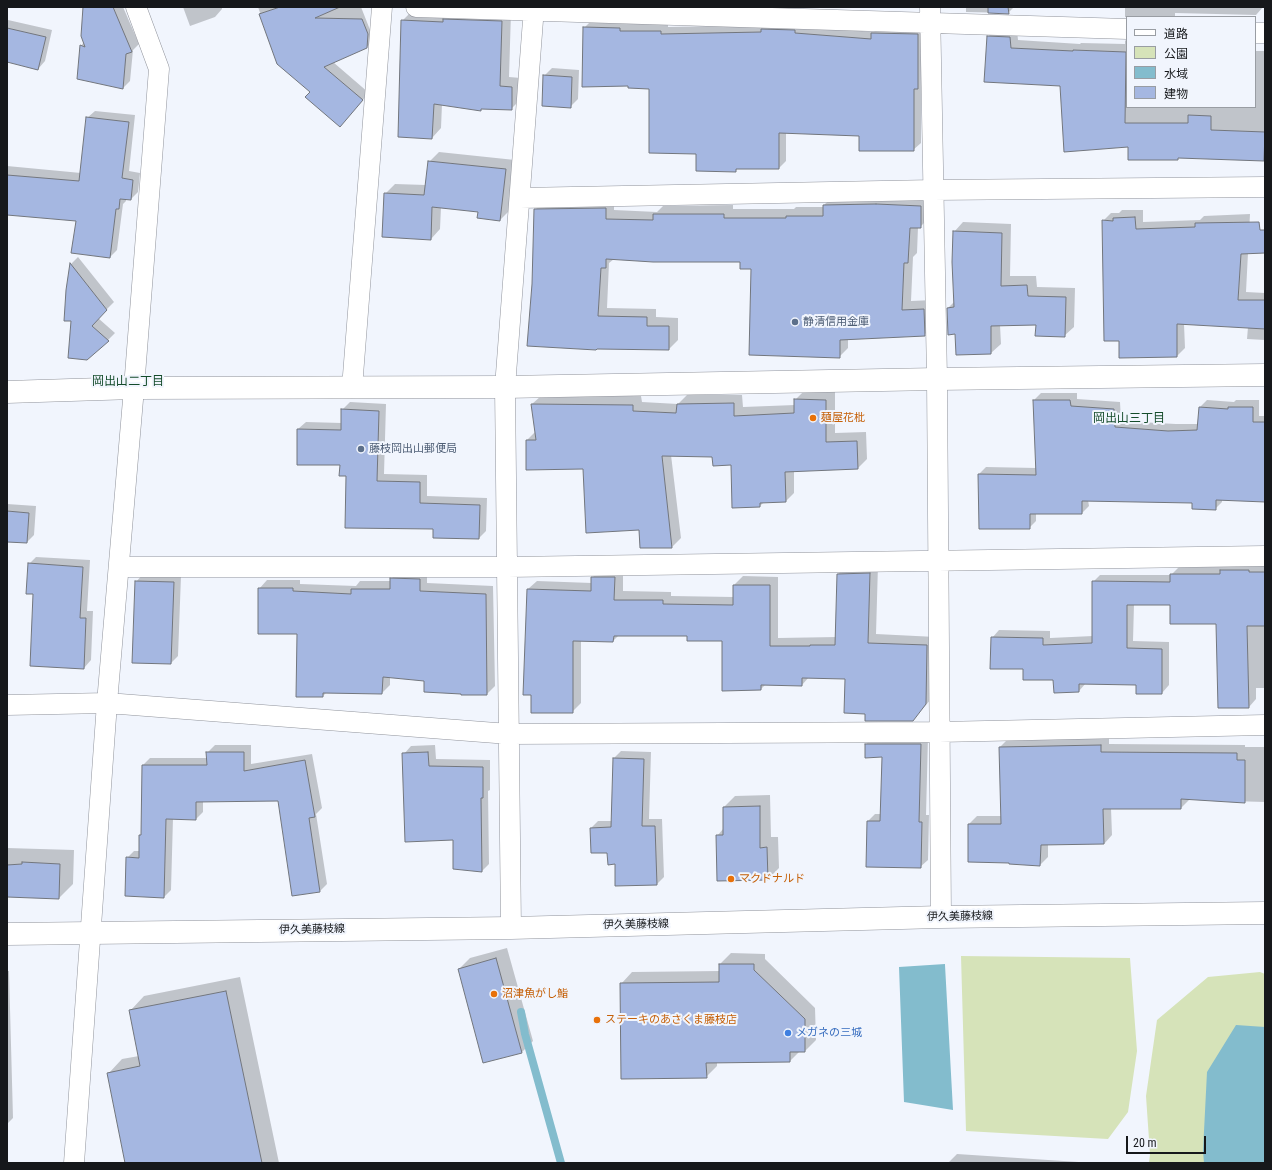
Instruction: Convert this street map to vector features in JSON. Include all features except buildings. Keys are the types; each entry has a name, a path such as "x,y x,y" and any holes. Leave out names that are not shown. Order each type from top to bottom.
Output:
{"street":[{"path":"74,1163 107,703 159,69 136,7"},
{"path":"352,388 382,7"},
{"path":"416,7 930,15 1126,29"},
{"path":"512,928 506,387 534,9"},
{"path":"930,15 936,379 941,917"},
{"path":"520,198 933,190 1265,186"},
{"path":"7,392 134,388 506,387 936,379 1265,375"},
{"path":"118,567 508,567 1265,556"},
{"path":"7,705 107,703 510,734 939,732 1265,725"},
{"name":"伊久美藤枝線","path":"7,934 512,928 941,917 1265,913"}],"green space":[{"path":"961,956 1130,958 1137,1051 1128,1112 1108,1139 966,1131"},
{"path":"1260,972 1265,974 1265,1163 1149,1163 1150,1154 1146,1096 1157,1020 1208,977"}],"water":[{"path":"945,964 953,1110 904,1102 899,967"},
{"path":"1236,1025 1265,1027 1265,1163 1204,1163 1203,1151 1207,1072"}],"waterway":[{"path":"521,1012 525,1034 561,1163"}],"place":[{"name":"静清信用金庫","path":"795,322"},
{"name":"麺屋花枇","path":"813,418"},
{"name":"藤枝岡出山郵便局","path":"361,449"},
{"name":"マクドナルド","path":"731,879"},
{"name":"沼津魚がし鮨","path":"494,994"},
{"name":"ステーキのあさくま藤枝店","path":"597,1020"},
{"name":"メガネの三城","path":"788,1033"}],"district":[{"name":"岡出山二丁目","path":"128,382"},
{"name":"岡出山三丁目","path":"1129,419"}]}
